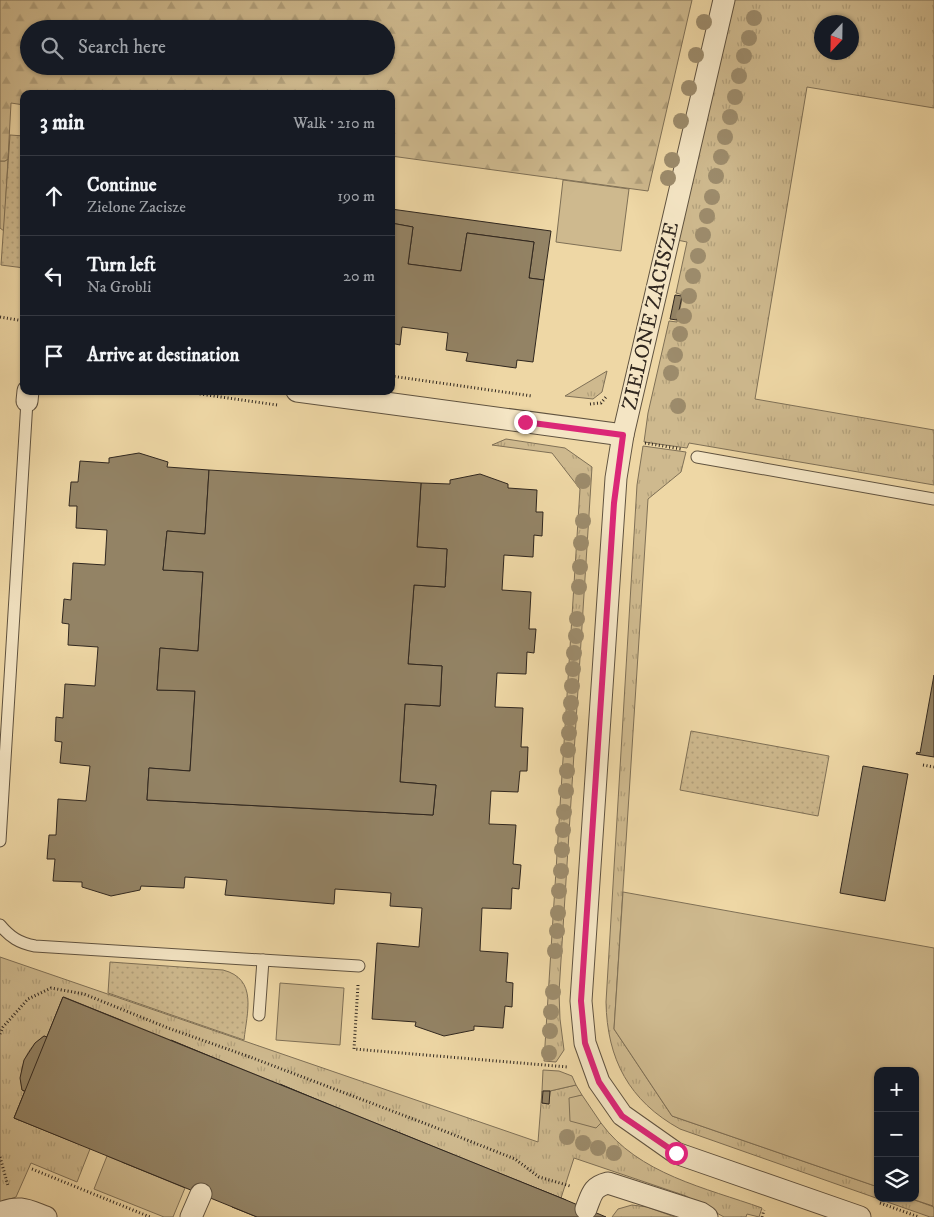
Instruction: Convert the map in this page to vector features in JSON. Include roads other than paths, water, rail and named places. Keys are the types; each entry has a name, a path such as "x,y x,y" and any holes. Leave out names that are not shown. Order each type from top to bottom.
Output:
{"street":[{"name":"ZIELONE ZACISZE","path":"724,0 631,439 614,503 581,1001 585,1043 599,1082 622,1116 676,1153 866,1209"},
{"path":"325,395 631,439"},
{"path":"589,1201 594,1190 600,1185 608,1183 707,1217"},
{"path":"192,1217 201,1194"},
{"path":"8,1210 23,1208 46,1217"}],"lane":[{"path":"0,841 27,396"},
{"path":"697,457 934,499"},
{"path":"0,925 8,935 18,941 34,946 359,966"},
{"path":"258,1015 262,960"}]}
